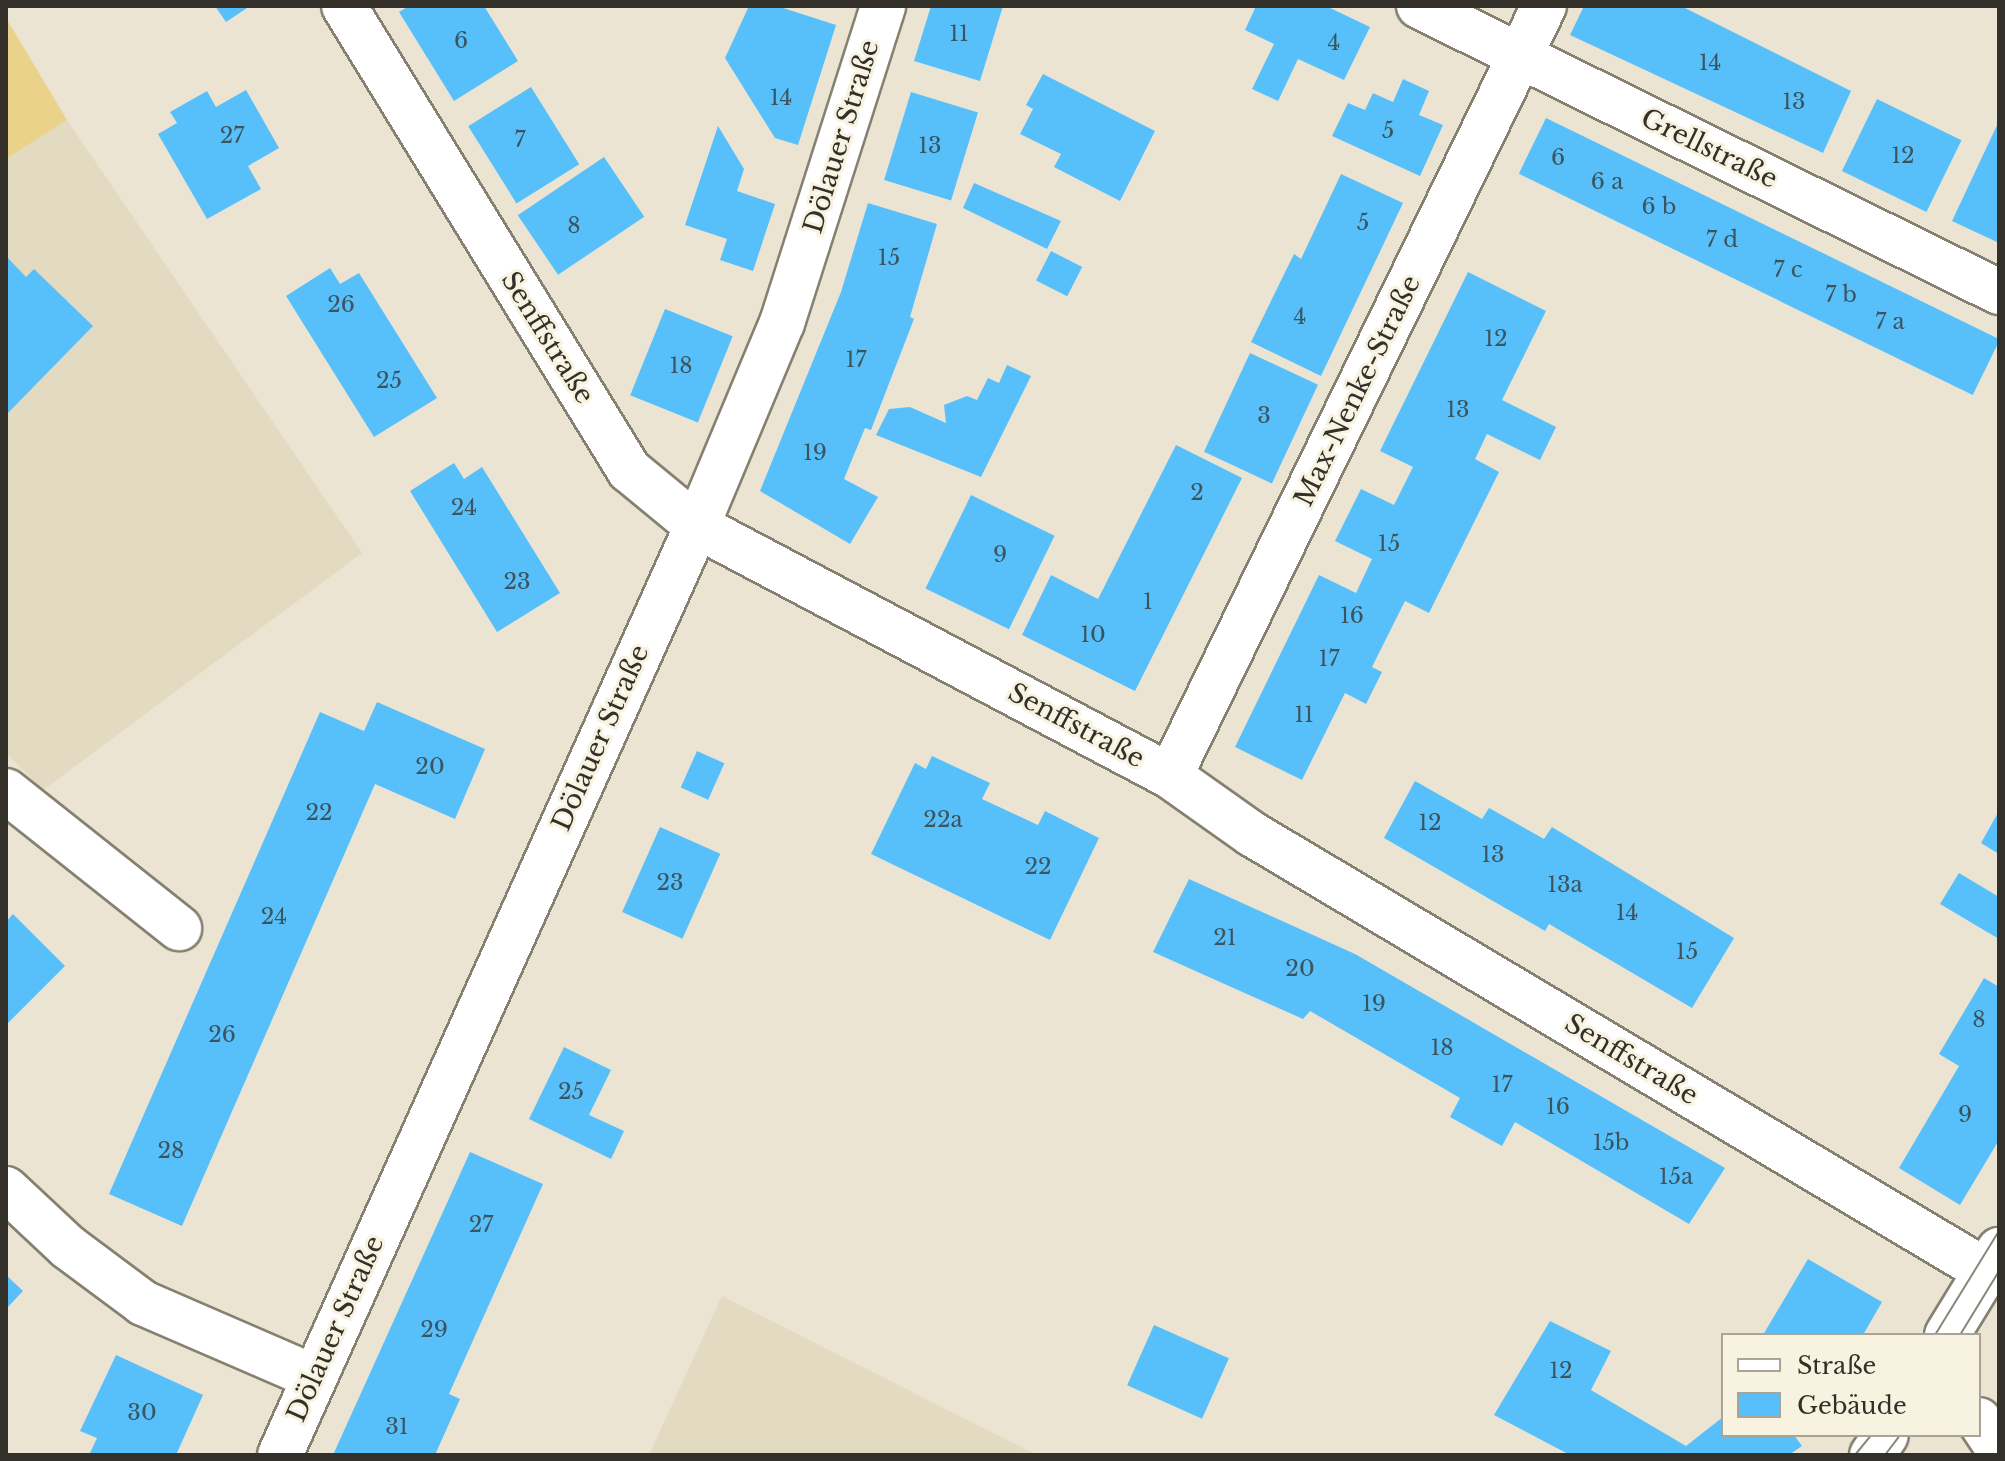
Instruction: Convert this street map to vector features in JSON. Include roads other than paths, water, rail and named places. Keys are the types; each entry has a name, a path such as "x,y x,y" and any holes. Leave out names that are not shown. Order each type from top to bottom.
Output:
{"street":[{"name":"Senffstraße","path":"344,6 629,470 697,526 1170,776 1252,834 1992,1261"},
{"name":"Dölauer Straße","path":"280,1455 697,526 782,323 883,6"},
{"name":"Grellstraße","path":"1419,6 1999,292"},
{"name":"Max-Nenke-Straße","path":"1170,776 1544,6"},
{"path":"6,791 179,928"},
{"path":"6,1189 68,1247 143,1303 314,1377"},
{"path":"1948,1333 1992,1261"},
{"path":"1981,1423 1999,1450"},
{"path":"1872,1455 1885,1437"}],"tram line":[{"path":"1936,1333 1999,1231"},
{"path":"1961,1333 1999,1271"},
{"path":"1855,1455 1869,1437"},
{"path":"1885,1455 1898,1437"}]}
